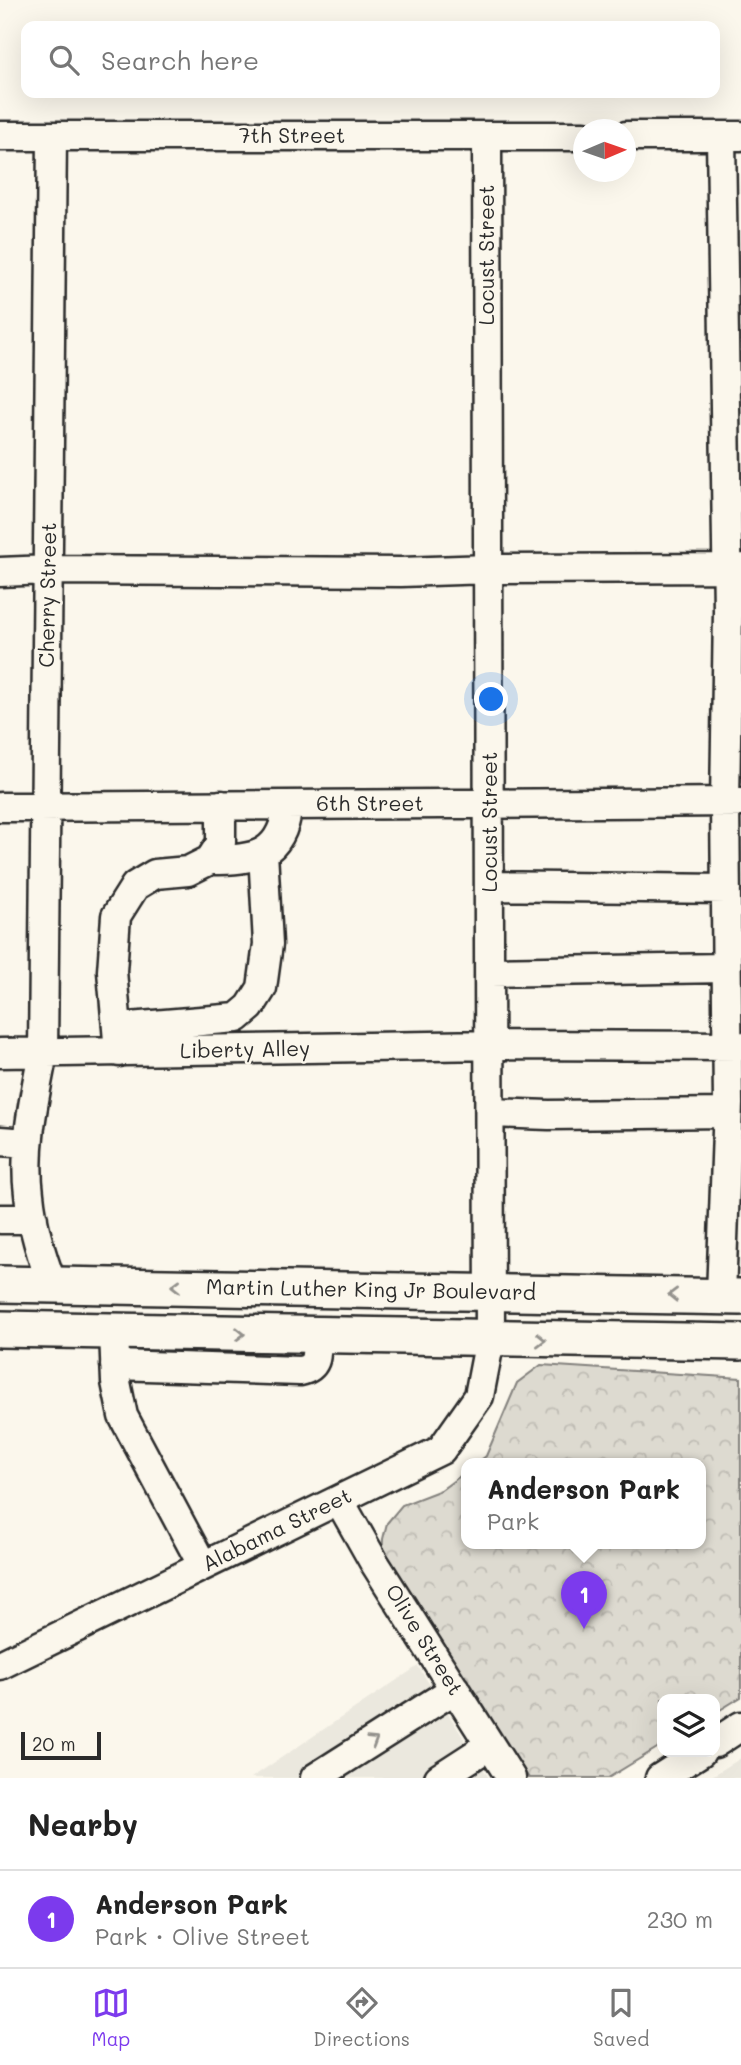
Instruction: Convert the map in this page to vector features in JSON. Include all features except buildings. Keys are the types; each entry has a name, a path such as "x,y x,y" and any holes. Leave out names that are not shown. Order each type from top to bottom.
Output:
{"main road":[{"name":"Martin Luther King Jr Boulevard","path":"0,1284 731,1296"},
{"path":"52,1284 55,1331"},
{"path":"0,1329 55,1331 114,1348 316,1336 741,1342"}],"street":[{"name":"7th Street","path":"0,136 573,136"},
{"name":"Cherry Street","path":"52,136 43,1053 28,1143 28,1193 37,1242 52,1284"},
{"name":"Locust Street","path":"487,136 490,1339"},
{"path":"636,136 731,136 725,268 734,568 733,803 726,889 726,968 734,1045 727,1113 731,1296"},
{"path":"0,572 401,572 734,568"},
{"name":"6th Street","path":"0,807 733,803"},
{"path":"209,860 220,843 221,805"},
{"path":"264,852 268,944 262,988 250,1007 237,1018 118,1040 113,971 116,916 135,886 155,874 188,871 209,860 240,860 264,852 278,841 286,826 288,805"},
{"path":"490,886 726,889"},
{"path":"491,972 726,968"},
{"name":"Liberty Alley","path":"0,1053 43,1053 118,1040 734,1045"},
{"path":"491,1114 727,1113"},
{"path":"0,1141 28,1143"},
{"path":"0,1219 33,1219"},
{"name":"Alabama Street","path":"0,1665 441,1451 479,1396 490,1339"},
{"path":"114,1348 116,1382 123,1416 203,1566"},
{"name":"Olive Street","path":"339,1500 374,1562 511,1778"},
{"path":"315,1778 455,1689"},
{"path":"720,1740 741,1726"},
{"path":"439,1778 490,1745"},
{"path":"660,1778 693,1757"}],"shaded area":[{"path":"418,1666 489,1778 251,1778"},
{"path":"741,1758 741,1778 709,1778"}],"green space":[{"path":"541,1365 741,1378 741,1697 720,1710 720,1694 657,1694 657,1748 608,1778 529,1778 382,1561 387,1523 402,1505 441,1490 461,1475 461,1549 706,1549 706,1458 483,1458 517,1383"}],"place":[{"name":"Anderson Park","path":"584,1629"}]}
